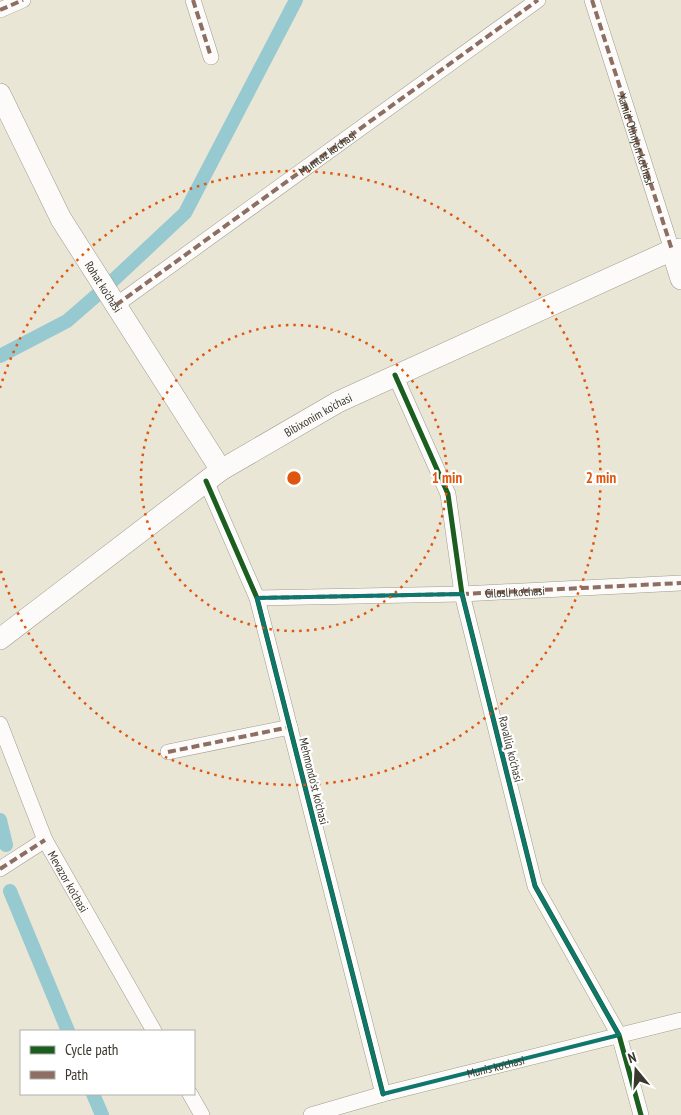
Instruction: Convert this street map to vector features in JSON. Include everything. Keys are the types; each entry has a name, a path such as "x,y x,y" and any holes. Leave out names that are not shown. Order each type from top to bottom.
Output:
{"main road":[{"name":"Rohat ko'chasi","path":"0,94 61,219 116,304 214,475"},
{"name":"Xamid Olimjon ko'chasi","path":"676,248 681,279"},
{"name":"Bibixonim ko'chasi","path":"0,639 214,475 338,402 676,248"}],"street":[{"path":"0,10 22,0"},
{"path":"193,0 211,57"},
{"name":"Mumtoz ko'chasi","path":"116,304 538,0"},
{"name":"Xamid Olimjon ko'chasi","path":"592,0 676,248"},
{"name":"Ravalliq ko'chasi","path":"395,375 448,494 462,594 535,886 619,1035 641,1115"},
{"name":"Mehmondo'st ko'chasi","path":"214,475 257,598 383,1094"},
{"name":"Gilosli ko'chasi","path":"257,598 462,594 681,583"},
{"name":"Mevazor ko'chasi","path":"0,724 45,840 153,1030"},
{"path":"168,752 290,727"},
{"path":"0,869 45,840"},
{"name":"Munis ko'chasi","path":"312,1115 383,1094 681,1020"},
{"path":"191,1095 202,1115"}],"highlighted area":[{"path":"462,594 535,886 619,1035 383,1094 257,598"}],"waterway":[{"path":"0,356 67,321 185,213 296,0"},
{"path":"0,820 6,845"},
{"path":"10,891 68,1030"},
{"path":"93,1095 102,1115"}],"marked path":[{"path":"0,10 23,0"},
{"path":"193,0 211,57"},
{"path":"116,305 538,0"},
{"path":"592,0 672,250"},
{"path":"257,598 462,594 681,583"},
{"path":"168,752 290,727"},
{"path":"0,869 45,840"}],"cycle path":[{"path":"395,375 448,494 462,594 535,886 619,1035 641,1115"},
{"path":"206,481 257,598 383,1094"}]}
